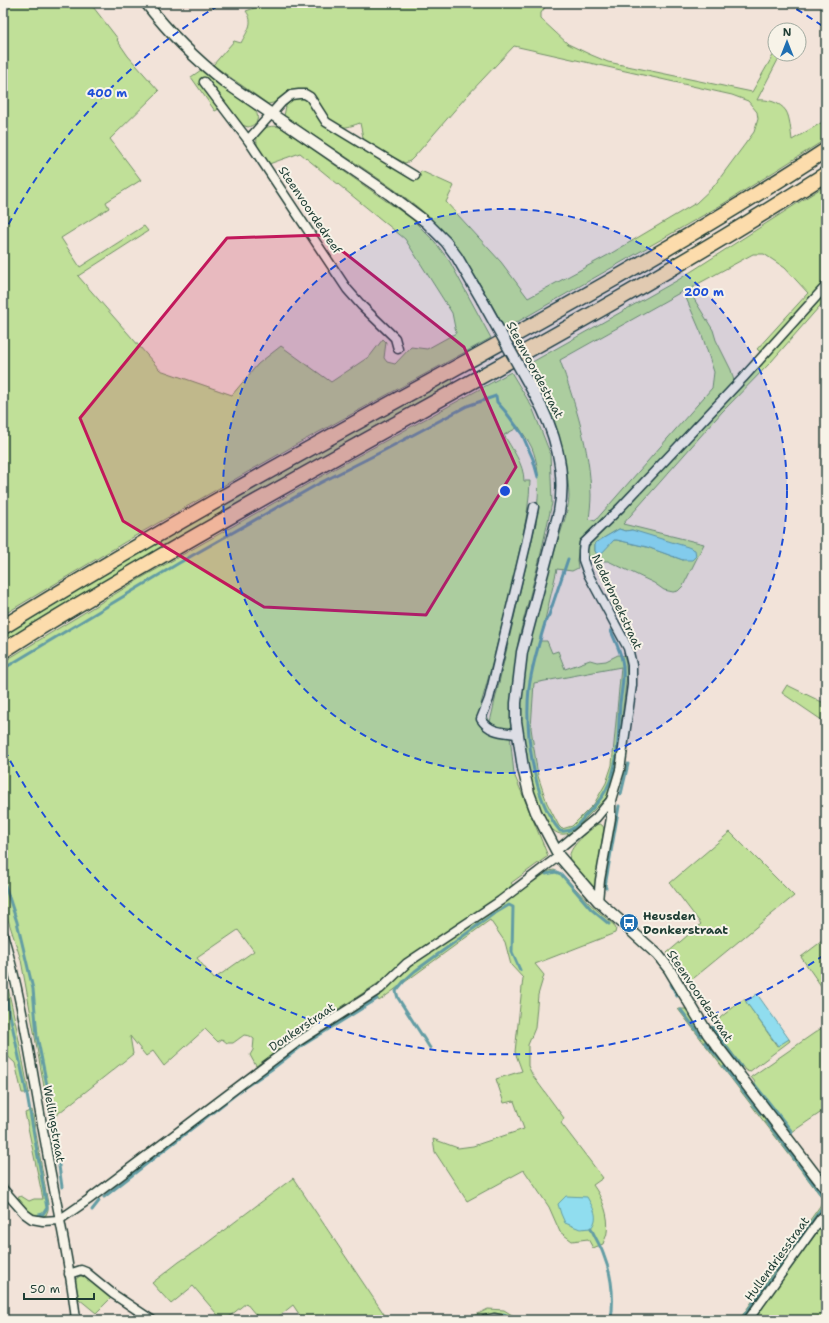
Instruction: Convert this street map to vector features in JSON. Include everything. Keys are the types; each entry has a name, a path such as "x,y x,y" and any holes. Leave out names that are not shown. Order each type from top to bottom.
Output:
{"highway":[{"path":"3,627 221,498 591,293 768,188 826,150"},
{"path":"3,651 44,625 231,515 614,302 707,248 826,174"}],"street":[{"name":"Steenvoordestraat","path":"146,3 168,30 200,62 226,83 389,194 426,222 446,242 457,257 482,300 545,414 556,445 561,478 562,494 558,518 522,652 516,703 518,734 523,768 529,793 536,812 558,854 598,901 658,956 669,969 708,1034 826,1189"},
{"name":"Steenvoordedreef","path":"204,82 248,140 347,289 395,338 398,349"},
{"path":"248,140 281,103 291,95 305,94 310,97 326,122 415,176"},
{"name":"Nederbroekstraat","path":"598,901 600,880 611,818 611,800 620,770 632,684 632,665 628,648 584,564 582,556 584,543 620,508 743,378 826,286"},
{"path":"518,734 490,729 485,726 481,719 488,699 534,507"},
{"name":"Donkerstraat","path":"59,1220 88,1200 296,1043 380,989 407,963 500,902 558,854 596,818 611,800"},
{"name":"Wellingstraat","path":"3,934 13,971 69,1274 76,1320"},
{"path":"3,1189 25,1214 32,1219 43,1221 59,1220"},
{"name":"Hullendriesstraat","path":"748,1320 821,1218 826,1214"},
{"path":"69,1274 81,1270 86,1272 113,1294 152,1320"},
{"path":"485,1320 494,1318 505,1320"}],"highlighted area":[{"path":"322,235 464,347 516,467 426,615 264,607 123,521 80,418 227,238"}],"green space":[{"path":"3,3 90,3 118,39 117,40 128,56 159,91 110,139 141,180 106,202 109,208 61,238 80,267 144,226 148,231 78,276 160,370 232,395 258,364 281,346 331,382 370,356 383,339 386,342 384,358 387,362 395,364 411,347 427,349 456,333 452,313 405,239 300,153 269,164 258,147 257,137 262,130 272,126 282,128 412,219 435,242 450,262 491,338 297,444 135,536 3,615"},
{"path":"259,3 548,3 541,13 541,19 568,44 608,62 752,92 769,62 777,62 757,100 773,102 780,105 786,111 792,140 826,120 826,139 723,204 505,329 484,290 468,265 451,241 435,223 392,188 284,116 286,106 291,99 296,97 305,98 341,133 415,181 421,171 454,186 446,202 501,262 528,298 610,254 696,203 714,186 754,132 758,119 757,112 748,101 732,95 514,46 466,97 414,157 405,163 364,142 360,123 341,127 332,122 324,114 311,95 283,97 273,103 268,104 213,65 234,41 241,43 248,31 250,23 249,15 246,11 260,6"},
{"path":"201,70 254,109 258,118 256,123 248,127 242,125 212,84 203,78 199,83 219,109 215,111 191,77"},
{"path":"826,185 826,299 771,362 722,412 623,524 704,544 683,586 678,591 673,592 664,590 654,583 608,561 596,561 589,558 587,550 594,537 766,357 757,349 808,293 785,268 764,254 753,254 694,286 694,299 713,330 716,340 731,370 734,381 580,543 577,560 578,568 572,571 557,569 540,641 547,641 552,653 558,651 565,669 590,660 597,662 606,661 618,655 625,656 627,675 617,760 612,784 606,798 572,832 562,834 554,831 548,824 534,792 523,735 521,695 523,675 531,636 552,558 567,511 569,497 568,479 556,429 543,397 527,365 678,280","holes":["683,291 702,335 714,372 712,388 595,521 589,519 591,495 585,443 560,360","619,529 625,531 632,530 683,560 647,547 617,540 614,540 597,554 595,551 595,543","621,667 612,765 606,783 594,804 572,826 562,829 547,803 538,776 531,728 534,683"]},
{"path":"511,372 532,407 550,453 552,503 540,557 519,637 513,681 510,735 514,774 548,856 511,883 519,892 549,871 554,870 562,874 589,903 614,925 616,929 615,933 535,964 544,975 538,995 535,1028 528,1045 528,1066 533,1076 564,1118 561,1123 603,1178 593,1185 599,1195 606,1214 608,1226 607,1234 603,1244 593,1248 588,1239 572,1241 560,1232 549,1207 524,1170 467,1201 435,1152 433,1139 458,1148 473,1146 524,1129 514,1101 504,1103 496,1079 522,1071 515,1052 523,978 511,965 505,942 490,920 379,1001 376,996 388,987 383,980 308,1029 256,1066 250,1055 253,1050 254,1039 250,1036 244,1035 233,1043 227,1043 222,1039 218,1042 205,1029 164,1066 153,1051 146,1056 130,1036 133,1054 50,1120 21,960 3,904 3,662 143,577 336,468","holes":["519,427 532,448 537,467 538,494 536,522 490,722 481,704 513,580 528,506 530,481 524,481 520,463 504,435","238,930 254,951 214,979 197,958"]},
{"path":"451,378 454,384 171,543 3,643 3,636 58,602 282,472"},
{"path":"787,685 826,704 826,723 782,693"},
{"path":"599,824 604,828 595,885 592,889 573,868 569,859 570,853 577,842"},
{"path":"730,832 794,896 689,982 667,953 701,924 670,883"},
{"path":"826,938 826,993 801,957"},
{"path":"3,965 29,1093 22,1093 15,1063 3,1052"},
{"path":"744,999 777,1046 789,1039 790,1041 749,1072 745,1070 713,1027 721,1017"},
{"path":"678,1009 687,1009 826,1196 826,1209 745,1320 739,1320 820,1206 823,1199"},
{"path":"823,1027 826,1031 826,1109 792,1132 791,1135 754,1087 755,1082 751,1077"},
{"path":"32,1110 48,1204 46,1215 42,1216 33,1214 17,1198 21,1196 29,1201 34,1199 43,1199 25,1113"},
{"path":"293,1178 388,1320 303,1320 293,1305 274,1320 260,1320 246,1303 225,1320 222,1320 193,1286 171,1304 152,1283 203,1246"},
{"path":"826,1220 826,1320 753,1320"},
{"path":"80,1276 86,1277 109,1294 111,1298 96,1313 79,1299 75,1281"},
{"path":"488,1309 504,1310 520,1320 484,1317 479,1320 466,1320"}],"water":[{"path":"619,529 625,531 632,530 688,547 695,550 696,556 692,560 683,560 647,547 617,540 614,540 600,555 597,554 595,551 595,543"},
{"path":"757,994 789,1039 778,1046 746,1002"},
{"path":"566,1196 587,1197 595,1212 594,1224 591,1228 580,1229 565,1223 558,1204"}],"waterway":[{"path":"3,669 179,563 320,483 467,406 496,396 497,402 522,434 533,459 538,477"},
{"path":"568,559 546,620 536,654 530,679 528,705 528,723 532,763 543,801 550,817 560,831 568,831 574,827 597,804 611,780 614,769 618,747 623,670 620,653 611,631"},
{"path":"621,794 628,764"},
{"path":"606,888 605,886 619,806"},
{"path":"546,874 556,872 561,874 591,909 609,924"},
{"path":"3,879 17,922 33,989 37,1036 48,1090 62,1187"},
{"path":"430,1048 398,998 396,991 415,971 492,915 509,905 513,907 512,952 520,970"},
{"path":"3,982 27,1095 47,1208 43,1214 39,1215"},
{"path":"671,984 677,996"},
{"path":"104,1197 245,1087 272,1069 303,1045 377,999"},
{"path":"681,1010 701,1036"},
{"path":"712,1027 741,1067"},
{"path":"705,1042 720,1060"},
{"path":"724,1067 761,1114"},
{"path":"755,1085 792,1132"},
{"path":"766,1121 825,1201"},
{"path":"92,1210 99,1201"},
{"path":"741,1320 821,1209"},
{"path":"591,1228 603,1252 611,1280 611,1320"},
{"path":"504,1314 516,1320"}],"place":[{"name":"Heusden Donkerstraat","path":"629,923"}]}
